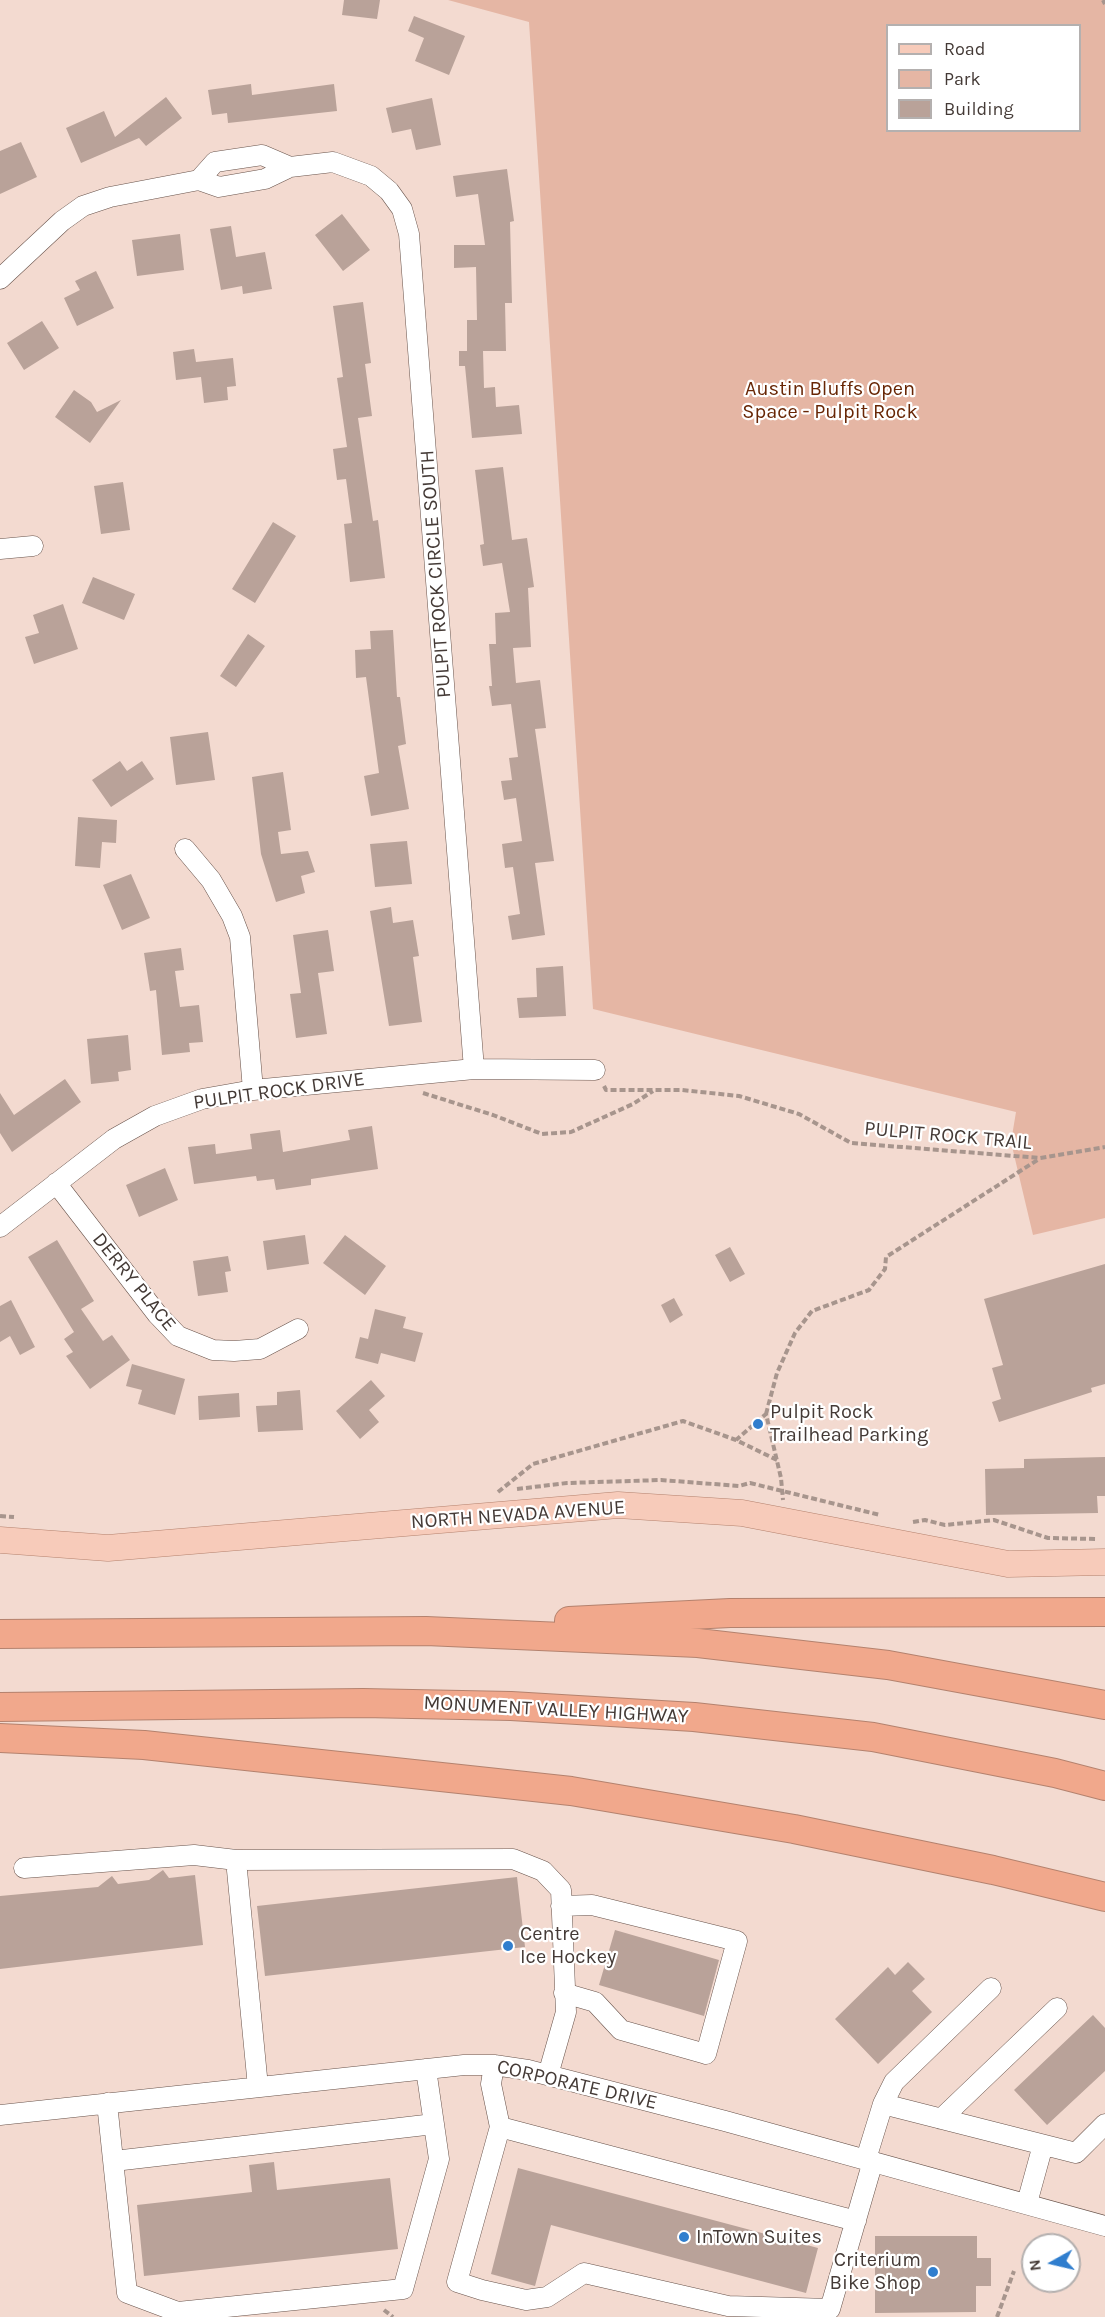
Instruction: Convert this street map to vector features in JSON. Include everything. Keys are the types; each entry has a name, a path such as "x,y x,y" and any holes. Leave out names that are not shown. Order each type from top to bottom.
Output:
{"highway":[{"path":"352,1631 730,1613 1105,1612"},
{"path":"0,1634 426,1631 698,1642 888,1665 1105,1705"},
{"name":"MONUMENT VALLEY HIGHWAY","path":"0,1707 374,1703 511,1706 694,1717 873,1737 1055,1773 1105,1786"},
{"path":"0,1738 144,1745 571,1791 794,1828 993,1870 1105,1897"}],"main road":[{"name":"NORTH NEVADA AVENUE","path":"0,1540 108,1548 618,1505 742,1513 1008,1564 1105,1562"}],"street":[{"name":"PULPIT ROCK CIRCLE SOUTH","path":"0,279 62,221 83,206 110,197 190,182 215,162 262,155 290,167 333,162 371,176 390,191 402,209 409,234 474,1069"},
{"path":"0,549 33,546"},
{"path":"185,849 211,880 232,916 240,937 253,1090"},
{"name":"PULPIT ROCK DRIVE","path":"0,1227 114,1139 155,1116 202,1099 253,1090 474,1069 595,1070"},
{"name":"DERRY PLACE","path":"56,1183 157,1314 178,1336 213,1350 234,1351 260,1348 298,1329"},
{"path":"24,1868 194,1855 236,1860 513,1859 543,1871 561,1890 566,2012 548,2075"},
{"path":"236,1860 258,2087"},
{"path":"561,1906 592,1905 737,1941 706,2054 621,2030 595,2002 564,1993"},
{"path":"494,2065 491,2084 500,2127 457,2282 526,2300 547,2298 584,2273 728,2306 830,2309 856,2221 883,2104 894,2082 991,1989"},
{"path":"941,2119 1057,2008"},
{"name":"CORPORATE DRIVE","path":"0,2115 426,2069 494,2065 548,2075 870,2160 1105,2226"},
{"path":"107,2103 127,2293 178,2312 403,2289 439,2159 426,2069"},
{"path":"883,2104 1076,2153 1105,2124"},
{"path":"114,2161 434,2124"},
{"path":"500,2127 856,2221"},
{"path":"1027,2203 1043,2145"}],"path":[{"name":"PULPIT ROCK TRAIL","path":"595,1070 606,1090 655,1090 739,1096 799,1114 850,1143 1040,1158 1105,1147"},
{"path":"417,1092 493,1115 542,1134 571,1132 633,1104 655,1090"},
{"path":"785,1522 777,1460 766,1414 777,1373 795,1332 812,1311 869,1290 885,1269 886,1257 1040,1158"},
{"path":"736,1440 766,1414"},
{"path":"497,1493 533,1464 683,1421 736,1440 777,1460"},
{"path":"997,2317 1014,2271"}],"green space":[{"name":"Austin Bluffs Open Space - Pulpit Rock","path":"448,0 1105,0 1105,1218 1033,1235 1011,1142 1016,1112 593,1009 529,22"}],"building":[{"path":"344,0 380,0 377,19 342,15"},
{"path":"414,16 465,36 449,75 415,61 424,38 408,31"},
{"path":"251,84 252,95 334,84 337,111 228,123 227,113 212,115 208,90"},
{"path":"166,97 182,118 146,146 139,138 81,163 66,128 104,111 115,137"},
{"path":"432,98 441,145 416,150 411,129 392,133 386,108"},
{"path":"21,142 37,177 0,194 0,151"},
{"path":"507,169 514,221 510,222 512,303 505,303 506,351 483,351 484,388 495,387 496,407 519,405 522,434 472,438 465,366 459,366 459,351 467,351 467,320 477,320 476,267 454,268 454,245 485,245 478,194 456,197 453,176"},
{"path":"342,214 370,250 343,271 315,235"},
{"path":"231,226 236,257 265,252 272,289 243,294 242,286 221,290 210,229"},
{"path":"180,234 184,270 137,276 132,240"},
{"path":"96,271 114,308 77,326 64,298 80,290 75,281"},
{"path":"363,302 371,363 365,364 372,416 358,418 373,521 378,520 385,578 350,582 344,524 352,523 346,479 337,480 333,449 347,447 337,378 343,377 333,306"},
{"path":"42,321 59,348 24,370 7,343"},
{"path":"194,349 196,362 233,358 236,386 227,387 228,400 204,403 201,377 176,380 173,352"},
{"path":"74,390 91,402 97,412 121,400 90,443 55,417"},
{"path":"503,467 512,540 527,538 534,587 528,588 531,647 513,648 516,683 540,680 546,728 535,729 554,861 535,863 545,935 512,940 508,916 520,914 513,867 505,868 502,844 522,841 516,798 504,800 501,781 512,780 509,758 518,757 511,704 492,706 489,686 492,686 489,644 496,644 495,613 510,612 502,563 483,566 480,545 484,544 475,470"},
{"path":"123,482 130,530 101,534 94,486"},
{"path":"273,522 296,536 255,603 232,589"},
{"path":"93,577 135,594 124,620 82,603"},
{"path":"63,604 78,649 34,664 25,637 39,633 33,615"},
{"path":"393,630 397,697 400,697 406,744 398,746 409,809 371,816 364,776 379,773 366,677 356,678 355,650 371,649 370,631"},
{"path":"248,634 265,646 236,687 220,676"},
{"path":"208,732 215,780 176,785 170,737"},
{"path":"120,761 127,771 142,761 154,779 111,807 92,780"},
{"path":"283,772 291,830 278,832 281,854 308,851 315,872 301,876 305,893 276,902 261,854 252,777"},
{"path":"78,817 117,820 116,843 102,842 100,868 75,866"},
{"path":"407,841 412,884 375,887 370,844"},
{"path":"131,874 150,918 122,930 103,885"},
{"path":"391,907 393,923 413,920 419,956 413,957 422,1022 389,1026 370,911"},
{"path":"328,930 334,971 318,973 327,1034 296,1038 290,994 301,993 293,935"},
{"path":"181,948 184,970 175,971 180,1007 199,1005 203,1042 189,1043 190,1052 162,1055 156,990 150,991 144,953"},
{"path":"563,966 566,1016 519,1018 517,998 537,997 536,968"},
{"path":"128,1035 131,1070 118,1072 119,1081 91,1084 87,1039"},
{"path":"65,1079 81,1102 12,1152 0,1133 0,1093 14,1115"},
{"path":"372,1126 378,1169 311,1179 311,1185 276,1190 274,1179 257,1181 256,1176 194,1184 188,1147 215,1144 216,1154 252,1149 250,1134 280,1130 283,1152 350,1140 348,1130"},
{"path":"165,1168 178,1200 139,1217 126,1185"},
{"path":"305,1235 309,1264 267,1270 263,1241"},
{"path":"345,1235 386,1266 365,1295 323,1263"},
{"path":"57,1240 94,1301 81,1309 103,1341 112,1335 130,1360 90,1389 66,1356 73,1352 64,1339 74,1332 28,1257"},
{"path":"730,1247 745,1274 730,1282 715,1255"},
{"path":"228,1256 231,1271 225,1272 228,1292 198,1296 193,1261"},
{"path":"1105,1264 1105,1384 1091,1388 1092,1392 999,1422 992,1402 1001,1399 992,1368 1003,1365 984,1299"},
{"path":"674,1298 683,1315 670,1323 661,1305"},
{"path":"11,1300 35,1347 20,1355 10,1336 0,1342 0,1306"},
{"path":"375,1309 406,1317 403,1328 423,1333 415,1362 381,1353 378,1364 355,1358 360,1337 368,1339"},
{"path":"132,1364 185,1379 175,1415 138,1404 142,1390 126,1386"},
{"path":"371,1380 385,1396 369,1410 379,1422 360,1439 336,1411"},
{"path":"300,1390 303,1430 258,1432 256,1406 277,1405 277,1392"},
{"path":"239,1393 240,1417 199,1420 198,1396"},
{"path":"1105,1457 1105,1496 1097,1496 1098,1513 986,1515 985,1469 1024,1468 1024,1459"},
{"path":"163,1870 169,1878 195,1875 203,1945 0,1969 0,1896 98,1887 112,1876 118,1884 149,1880"},
{"path":"517,1877 525,1947 265,1976 257,1906"},
{"path":"615,1930 719,1960 704,2016 599,1985"},
{"path":"908,1962 925,1979 912,1991 932,2012 878,2064 835,2019 888,1967 895,1975"},
{"path":"1093,2015 1105,2028 1105,2071 1047,2125 1014,2090"},
{"path":"274,2162 277,2190 390,2178 398,2249 144,2276 137,2205 252,2192 249,2165"},
{"name":"InTown Suites","path":"518,2168 818,2248 806,2293 551,2225 535,2286 491,2274"},
{"name":"Criterium Bike Shop","path":"875,2236 977,2236 977,2258 991,2258 991,2286 976,2286 976,2312 875,2313"}],"place":[{"name":"Pulpit Rock Trailhead Parking","path":"758,1424"},
{"name":"Centre Ice Hockey","path":"508,1946"},
{"name":"InTown Suites","path":"684,2237"},
{"name":"Criterium Bike Shop","path":"933,2272"}]}
